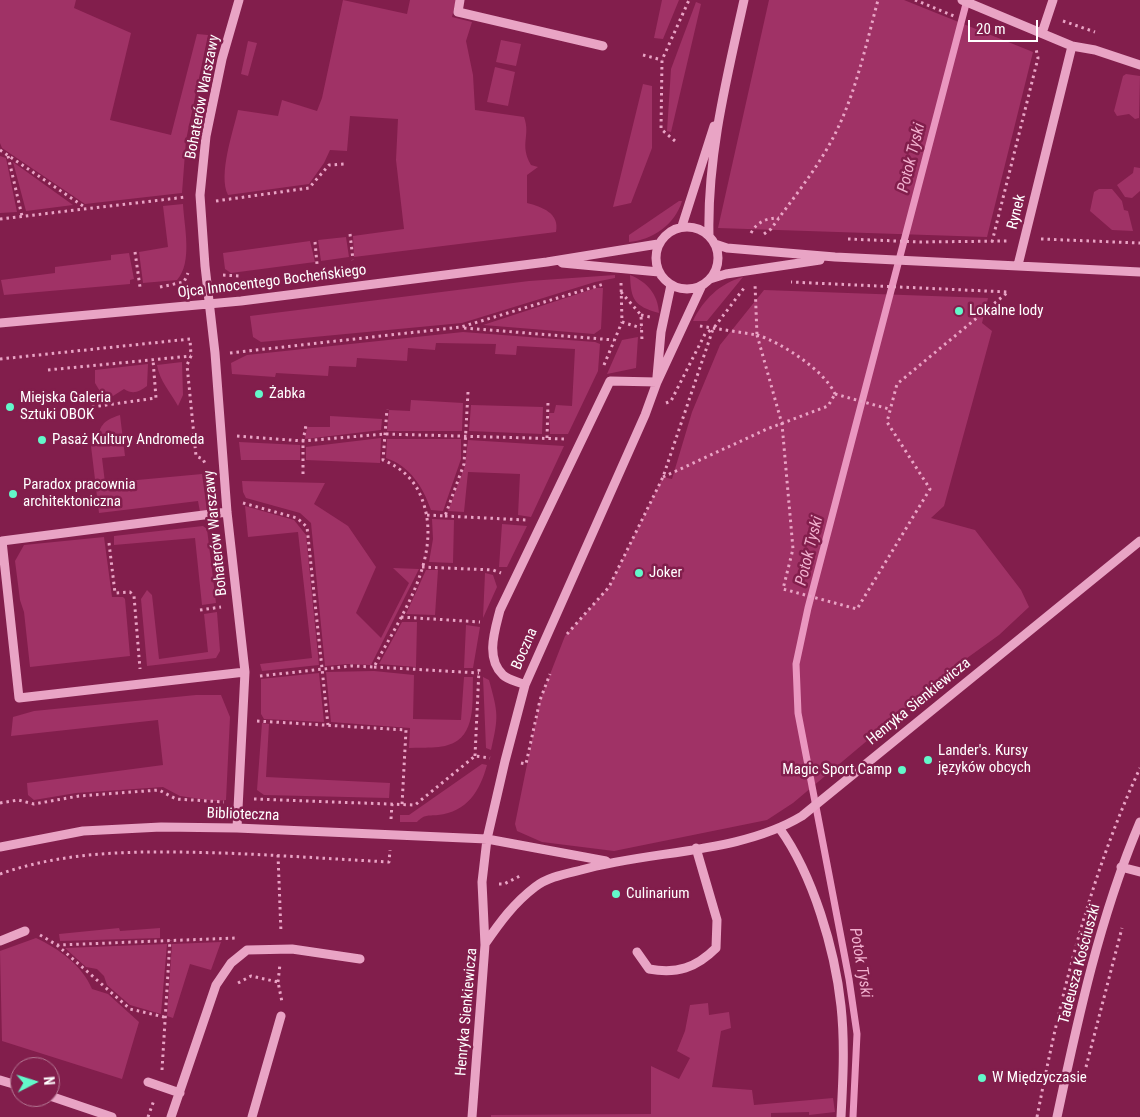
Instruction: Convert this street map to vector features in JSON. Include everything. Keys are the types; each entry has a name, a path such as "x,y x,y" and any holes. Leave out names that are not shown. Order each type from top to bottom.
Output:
{"street":[{"name":"Bohaterów Warszawy","path":"237,828 245,672 227,512 200,195 206,136 222,59 239,0"},
{"path":"460,0 458,12 603,46"},
{"path":"706,282 718,262 712,240 708,200 722,100 744,0"},
{"path":"962,0 1072,46 1096,50 1140,65"},
{"path":"1042,32 1053,0"},
{"name":"Rynek","path":"1018,265 1072,46"},
{"path":"682,226 722,100"},
{"path":"835,257 726,274 684,289 671,285 658,272 655,263 658,244 664,235 672,229 682,226 693,227 727,248 835,257 1140,272"},
{"name":"Ojca Innocentego Bocheńskiego","path":"0,323 210,304 547,262 658,244"},
{"name":"Ojca Innocentego Bocheńskiego","path":"547,262 658,272"},
{"name":"Boczna","path":"485,944 482,882 488,839 505,761 525,685 645,415 657,382 706,282"},
{"name":"Boczna","path":"657,382 662,332 671,285"},
{"path":"525,685 503,676 493,660 493,639 500,610 610,381 657,382"},
{"path":"227,512 2,541 20,698 245,672"},
{"name":"Henryka Sienkiewicza","path":"472,1117 485,944 506,913 536,886 551,878 609,862 734,841 780,829 802,816 835,787 1140,541"},
{"name":"Tadeusza Kościuszki","path":"1057,1117 1076,1027 1121,867 1140,822"},
{"name":"Biblioteczna","path":"0,847 84,831 162,827 237,828 488,839"},
{"path":"780,829 804,868 828,941 841,1005 844,1065 841,1117"},
{"name":"Henryka Sienkiewicza","path":"488,839 609,862"},
{"path":"637,952 649,969 666,972 685,970 703,960 716,948 717,920 696,848"},
{"path":"1121,867 1140,872"},
{"path":"0,941 25,931"},
{"path":"172,1117 216,985 231,964 246,950 292,949 360,959"},
{"path":"252,1117 281,1016"},
{"path":"148,1082 180,1093"},
{"path":"60,1099 112,1117"}],"path":[{"path":"675,141 661,129 662,60 689,0"},
{"path":"760,237 771,229 817,165 835,135 849,102 878,0"},
{"path":"915,0 934,7"},
{"path":"1048,16 1104,34"},
{"path":"992,242 1038,58 1038,52 1034,48"},
{"path":"643,55 662,60"},
{"path":"0,150 86,209"},
{"path":"8,155 22,216"},
{"path":"216,201 308,188 329,165 345,164"},
{"path":"216,206 218,192"},
{"path":"0,219 200,195"},
{"path":"750,236 760,222 768,218 779,218"},
{"path":"350,234 353,260"},
{"path":"882,240 992,242 1053,238 1140,243"},
{"path":"315,242 317,264"},
{"path":"135,252 140,287"},
{"path":"160,287 184,282 190,267"},
{"path":"222,271 224,276 239,276"},
{"path":"565,636 609,587 663,477 713,329 749,281"},
{"path":"755,281 757,336 782,424 793,549 783,589 857,609 930,489 887,422 897,384 1008,292 789,282"},
{"path":"461,328 592,286 621,282 621,292 622,322 641,328 641,315 621,292"},
{"path":"227,353 461,328 614,340"},
{"path":"645,415 671,401 705,334 713,329 774,340 830,382 835,394"},
{"path":"0,359 190,339 191,356 188,365 194,440 196,456 203,459 206,467"},
{"path":"48,370 191,356"},
{"path":"92,406 156,398 153,360"},
{"path":"445,516 464,464 468,392"},
{"path":"663,477 767,429 828,406 835,394"},
{"path":"835,394 889,409"},
{"path":"547,438 548,402"},
{"path":"374,667 401,616 422,567 429,540 427,515 420,493 409,477 397,466 383,460 387,409"},
{"path":"303,474 303,441 306,425"},
{"path":"234,436 303,441 384,434 570,439"},
{"path":"240,502 296,518 307,527 328,725"},
{"path":"427,515 531,521"},
{"path":"107,527 115,593 130,592 134,596 141,676"},
{"path":"422,567 494,570 506,575"},
{"path":"221,598 223,616"},
{"path":"200,610 222,607"},
{"path":"401,616 484,623"},
{"path":"257,676 322,669 374,667 479,673"},
{"path":"256,799 415,805 475,756 526,764 540,700 550,672"},
{"path":"256,721 406,730 402,805"},
{"path":"0,804 18,800 34,804 79,796 158,790 176,799 214,803 227,802 228,796"},
{"path":"0,874 80,857 134,852 278,855 389,862"},
{"path":"278,855 281,936"},
{"path":"482,882 504,884 529,871"},
{"path":"1086,1071 1123,924"},
{"path":"25,931 37,933 57,945 130,1009 164,1017"},
{"path":"57,945 244,938"},
{"path":"148,1117 162,1072 170,940"},
{"path":"235,984 251,976 278,982 282,997 281,1016"}],"shaded area":[{"path":"0,0 76,0 74,8 131,33 110,120 171,135 197,34 208,35 186,140 182,193 85,204 2,148 0,143"},
{"path":"343,0 407,14 410,0 456,0 452,17 472,22 466,41 473,75 475,110 524,117 526,124 526,151 531,165 538,167 527,175 527,203 544,209 553,216 557,225 556,232 354,257 353,236 404,229 396,160 398,119 350,116 347,151 330,150 324,163 309,184 228,195 225,187 225,165 238,110 278,116 282,100 317,111 322,98"},
{"path":"662,0 679,0 663,39 654,38"},
{"path":"769,0 904,0 1033,52 987,237 718,228"},
{"path":"696,2 701,4 671,132 667,131 671,69"},
{"path":"501,40 521,44 516,66 496,62"},
{"path":"248,41 257,43 248,76 241,74"},
{"path":"495,67 515,72 508,106 487,102"},
{"path":"1126,74 1140,76 1139,118 1135,119 1129,114 1117,116 1114,111 1123,76"},
{"path":"643,84 652,86 652,148 631,203 613,207"},
{"path":"0,156 6,158 17,212 0,213"},
{"path":"13,162 73,205 26,211"},
{"path":"1134,167 1140,168 1140,191 1132,198 1125,197 1117,185 1133,173"},
{"path":"1099,189 1112,189 1122,201 1124,210 1128,211 1133,231 1112,230 1090,211 1094,192"},
{"path":"679,201 682,201 679,210 662,230 638,241 629,242 629,235"},
{"path":"183,204 186,254 182,272 177,280 143,283 139,252 168,247 163,206"},
{"path":"346,237 349,257 321,261 318,240"},
{"path":"310,241 315,262 231,273 225,269 223,253"},
{"path":"129,253 134,279 130,280 130,284 4,295 1,280 55,273 55,267 111,260 111,255"},
{"path":"615,275 615,278 595,282 462,323 261,342 253,337 250,316 529,281"},
{"path":"630,275 642,281 654,294 659,313 644,308 636,301 631,290"},
{"path":"743,277 707,321 693,321 713,293 727,283"},
{"path":"596,288 603,288 601,329 594,334 483,325"},
{"path":"764,290 988,298 982,323 992,331 944,506 931,518 975,530 1021,590 1029,607 999,635 956,666 793,803 767,820 614,851 542,842 517,831 515,824 540,700 565,636 609,587 663,477 672,479 692,412 720,345"},
{"path":"463,332 595,342 600,344 598,371 568,434 550,434 549,413 554,413 556,405 572,406 575,349 517,346 516,355 495,354 496,344 436,343 435,350 408,348 407,361 357,358 356,367 329,366 328,376 276,373 275,377 232,374 231,363 247,355"},
{"path":"638,337 636,368 607,374 622,340"},
{"path":"182,362 183,395 178,406 163,381 157,365"},
{"path":"148,364 147,386 139,391 130,392 124,389 113,396 101,393 95,383 95,370"},
{"path":"411,400 463,403 462,431 387,431 389,410 410,411"},
{"path":"471,405 543,407 542,434 469,431"},
{"path":"120,415 125,456 102,458 105,483 202,474 207,511 200,512 198,501 99,513 91,446 97,445 102,425"},
{"path":"330,416 382,419 381,430 305,439 307,427 330,427"},
{"path":"381,438 380,463 306,460 306,447"},
{"path":"387,439 461,439 461,459 443,511 431,510 420,486 409,472 386,458"},
{"path":"468,440 564,446 531,517 518,515 520,474 468,472 464,512 448,511 465,466"},
{"path":"239,442 300,445 300,460 241,460"},
{"path":"242,481 325,483 314,504 348,526 376,567 356,613 381,638 409,583 393,568 419,569 371,665 325,666 311,523 300,513 246,498 243,492"},
{"path":"245,506 294,520 306,535 319,665 262,671 260,664 312,658 298,532 248,537"},
{"path":"432,519 454,520 453,563 429,562 433,539"},
{"path":"502,524 527,526 507,567 499,567"},
{"path":"203,526 207,529 216,603 202,605 195,538 114,545 114,536"},
{"path":"104,537 112,597 123,597 125,599 130,656 30,667 24,612 20,600 15,561 24,545"},
{"path":"426,570 438,570 435,615 406,614"},
{"path":"485,573 493,575 497,587 483,618"},
{"path":"147,590 152,595 159,659 208,652 204,614 217,612 220,651 216,658 147,666 141,599"},
{"path":"402,622 417,622 416,667 379,664"},
{"path":"466,625 480,627 473,668 464,668"},
{"path":"374,671 414,675 413,719 461,720 464,677 473,677 471,717 464,734 457,741 448,745 409,748 410,728 331,722 326,672"},
{"path":"319,673 324,722 264,719 261,714 261,679"},
{"path":"483,677 489,680 496,708 496,722 491,750 486,748"},
{"path":"196,695 221,695 230,717 226,800 215,801 180,796 163,787 76,793 34,800 28,795 27,783 163,765 158,720 11,736 13,717 34,711"},
{"path":"262,723 269,724 266,777 390,783 389,798 264,795 257,790"},
{"path":"482,764 487,765 476,791 471,799 457,810 424,817 417,822 400,822 400,815 409,815"},
{"path":"119,928 120,931 160,928 160,938 60,941 59,934"},
{"path":"36,938 53,947 69,959 82,972 92,989 108,994 139,1022 122,1079 60,1059 60,1057 53,1057 2,1041 0,951"},
{"path":"221,942 211,970 190,964 173,1018 167,1016 172,944"},
{"path":"167,944 161,1014 130,1005 107,985 104,976 97,969 86,967 65,948"},
{"path":"708,1003 709,1015 729,1012 731,1028 721,1031 712,1087 752,1090 754,1105 833,1098 835,1112 809,1115 809,1112 771,1113 771,1117 491,1117 491,1115 651,1114 651,1066 679,1079 690,1058 677,1051 685,1031 690,1005"}],"waterway":[{"name":"Potok Tyski","path":"853,1117 857,1034 849,979 798,713 796,664 808,608 967,0"}],"place":[{"name":"Lokalne lody","path":"959,311"},
{"name":"Żabka","path":"259,394"},
{"name":"Miejska Galeria Sztuki OBOK","path":"10,407"},
{"name":"Pasaż Kultury Andromeda","path":"42,440"},
{"name":"Paradox pracownia architektoniczna","path":"13,494"},
{"name":"Joker","path":"639,573"},
{"name":"Lander's. Kursy języków obcych","path":"928,760"},
{"name":"Magic Sport Camp","path":"902,770"},
{"name":"Culinarium","path":"616,894"},
{"name":"W Międzyczasie","path":"982,1078"}]}
